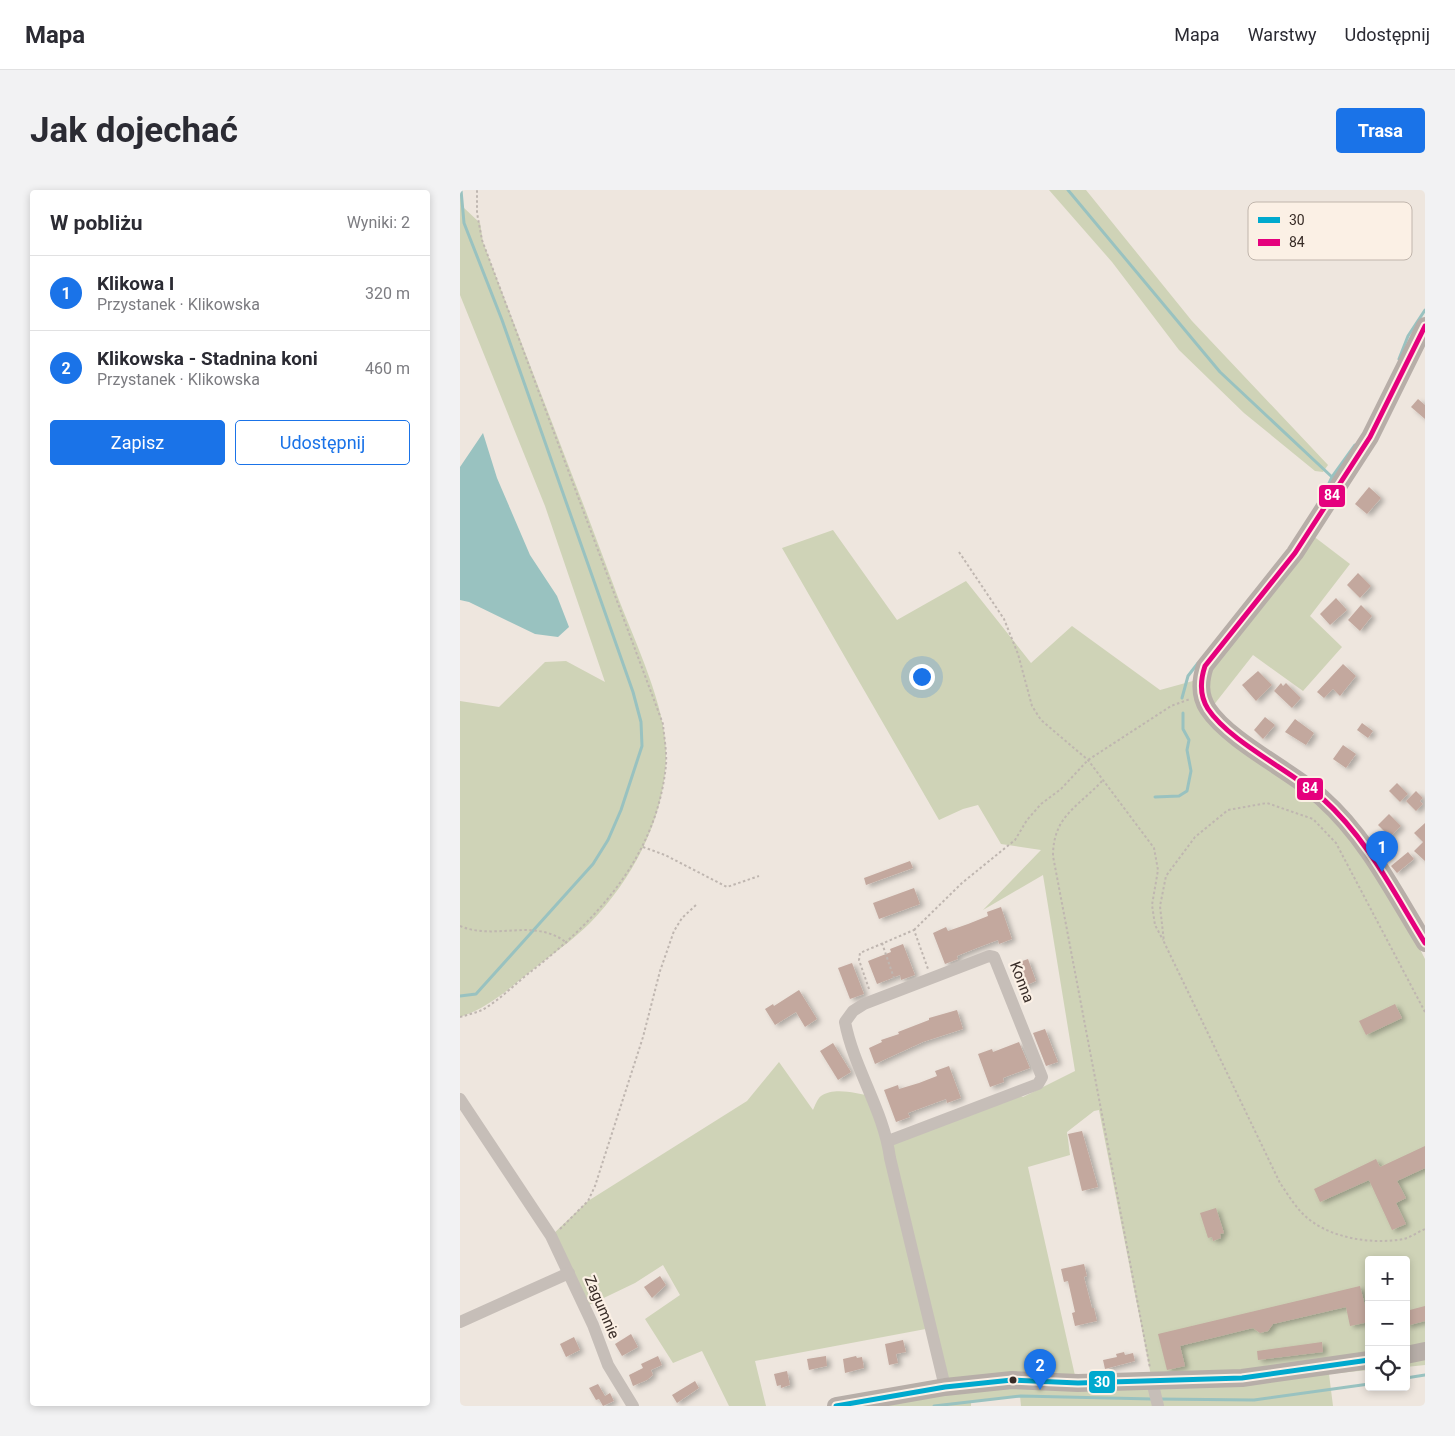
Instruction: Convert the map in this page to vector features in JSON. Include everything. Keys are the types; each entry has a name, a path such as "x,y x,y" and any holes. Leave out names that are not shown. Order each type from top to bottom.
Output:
{"street":[{"path":"1425,326 1370,437 1296,552 1204,666 1200,680 1209,711 1227,729 1290,774 1338,814 1369,852 1425,943"},
{"name":"Konna","path":"888,1141 1038,1084 1042,1077 996,959 989,956 874,1001 853,1011 844,1022 857,1066 888,1141 890,1158 945,1387"},
{"path":"460,1099 551,1236 569,1273"},
{"name":"Zagumnie","path":"460,1322 569,1273 608,1364 633,1406"},
{"path":"1410,1354 1425,1351"},
{"path":"836,1406 945,1387 1012,1380 1078,1383 1155,1393 1242,1378 1365,1361"}],"path":[{"path":"460,1017 482,1009 567,943 594,917 643,847 659,808 666,764 663,724 482,240 477,213 477,190"},
{"path":"960,552 1004,619 1018,654 1032,706 1041,720 1088,760 1154,848 1158,870 1152,906 1155,925 1280,1183 1303,1215 1325,1229 1384,1242 1406,1238 1425,1229"},
{"path":"874,1001 858,960 864,950 914,930 962,883 1015,840 1024,823 1088,760 1170,706 1189,699 1201,688"},
{"path":"1102,781 1089,795 1069,811 1058,827 1053,841 1053,856 1155,1393"},
{"path":"1164,942 1160,906 1166,876 1195,837 1228,810 1268,803 1313,819 1336,842 1425,1012"},
{"path":"643,847 665,855 727,887 759,876"},
{"path":"551,1236 582,1208 595,1186 643,1036 660,971 674,931 682,918 696,905"},
{"path":"460,926 471,930 524,929 547,931 567,943"},
{"path":"914,930 932,979"},
{"path":"882,943 898,992"}],"green space":[{"path":"460,190 463,207 480,223 483,242 649,676 661,716 666,754 660,800 653,823 633,867 606,906 576,936 506,991 489,1003 460,1017 460,701 499,707 545,662 566,661 605,682 545,506 460,295"},
{"path":"1049,190 1086,190 1192,321 1328,465 1323,472 1315,471 1244,413 1179,350 1112,262"},
{"path":"833,530 897,620 966,581 1031,663 1072,626 1160,690 1200,679 1308,532 1350,564 1310,616 1342,647 1303,691 1253,655 1209,711 1283,779 1323,810 1359,848 1392,894 1425,959 1425,1365 1410,1367 1410,1256 1365,1256 1365,1370 1329,1374 1333,1406 1021,1406 1020,1396 971,1401 971,1406 836,1406 944,1387 931,1328 755,1361 766,1406 729,1406 702,1351 673,1363 645,1319 680,1295 663,1265 635,1283 585,1307 551,1236 588,1201 747,1101 779,1062 813,1110 820,1097 826,1093 839,1091 870,1096 888,1141 1013,1093 1023,1097 1075,1071 1043,875 983,910 1041,850 1001,844 978,805 963,809 939,820 782,548","holes":["1099,1110 1152,1381 1076,1380 1028,1167 1070,1155 1067,1132 1094,1111"]}],"water":[{"path":"483,433 497,478 530,555 557,596 569,627 558,637 535,634 469,602 460,600 460,467"}],"building":[{"path":"1418,399 1425,405 1425,419 1411,407"},
{"path":"1369,487 1381,498 1367,514 1355,504"},
{"path":"1358,573 1371,586 1360,598 1347,585"},
{"path":"1336,598 1347,610 1330,625 1320,614"},
{"path":"1361,605 1372,616 1360,631 1348,620"},
{"path":"1343,664 1356,676 1340,696 1333,689 1324,698 1317,692"},
{"path":"1258,671 1272,685 1256,701 1242,685"},
{"path":"1281,683 1283,686 1286,683 1301,698 1292,708 1274,691"},
{"path":"1265,717 1275,725 1263,739 1254,730"},
{"path":"1295,719 1314,733 1306,745 1285,732"},
{"path":"1362,723 1373,731 1368,738 1357,730"},
{"path":"1343,745 1356,754 1346,768 1333,759"},
{"path":"1397,783 1408,794 1400,802 1389,791"},
{"path":"1416,791 1423,798 1420,801 1423,804 1416,811 1406,801"},
{"path":"1389,814 1401,826 1390,837 1378,825"},
{"path":"1425,823 1425,861 1414,851 1423,842 1414,833"},
{"path":"1408,852 1414,859 1397,873 1391,866"},
{"path":"910,861 913,868 866,885 864,878"},
{"path":"914,888 920,904 879,919 873,903"},
{"path":"1001,907 1012,939 999,944 998,940 957,956 958,959 945,964 933,933 946,927 948,931 968,924 988,916 987,912"},
{"path":"903,944 915,975 901,980 900,975 877,984 868,961 891,952 890,949"},
{"path":"1028,959 1036,981 1020,988 1011,965"},
{"path":"852,963 864,994 850,999 838,968"},
{"path":"799,990 817,1019 805,1027 796,1012 775,1025 765,1009 773,1004 774,1006"},
{"path":"1395,1004 1402,1018 1366,1035 1359,1021"},
{"path":"957,1010 963,1029 923,1042 875,1064 869,1048 882,1042 881,1040 899,1034 898,1032 929,1020 929,1018"},
{"path":"1045,1029 1058,1062 1046,1066 1033,1033"},
{"path":"1019,1042 1030,1068 1003,1078 1004,1082 990,1087 978,1054 992,1049 993,1052"},
{"path":"833,1043 851,1072 838,1080 820,1051"},
{"path":"949,1066 961,1098 947,1103 946,1099 908,1113 910,1117 896,1122 884,1090 898,1085 899,1089 919,1083 937,1076 935,1071"},
{"path":"1082,1131 1098,1187 1082,1191 1068,1134"},
{"path":"1425,1146 1425,1168 1397,1181 1406,1198 1396,1203 1406,1224 1392,1230 1369,1180 1320,1202 1314,1189 1376,1159 1380,1167"},
{"path":"1216,1208 1224,1233 1220,1234 1221,1238 1213,1241 1212,1237 1208,1238 1200,1213"},
{"path":"1084,1264 1087,1276 1084,1277 1097,1321 1075,1326 1072,1313 1075,1312 1068,1281 1064,1282 1061,1269"},
{"path":"660,1276 666,1285 652,1298 644,1287"},
{"path":"1360,1286 1365,1306 1365,1323 1350,1326 1346,1307 1273,1324 1268,1331 1260,1333 1253,1328 1180,1346 1185,1366 1167,1370 1158,1334"},
{"path":"1425,1306 1425,1321 1410,1325 1410,1310"},
{"path":"631,1334 638,1347 622,1356 615,1344"},
{"path":"574,1337 580,1350 566,1357 560,1344"},
{"path":"903,1340 906,1352 896,1354 898,1363 889,1365 885,1344"},
{"path":"1322,1342 1323,1352 1258,1360 1257,1351"},
{"path":"1124,1352 1125,1355 1133,1353 1135,1361 1105,1369 1103,1360 1117,1357 1116,1354"},
{"path":"658,1356 662,1365 651,1370 653,1375 647,1380 633,1386 629,1375 643,1368 641,1364"},
{"path":"826,1356 827,1366 809,1370 807,1359"},
{"path":"856,1356 857,1358 862,1357 864,1368 845,1373 843,1359"},
{"path":"787,1371 790,1385 781,1388 781,1385 777,1386 774,1374"},
{"path":"695,1381 699,1388 677,1403 672,1395"},
{"path":"598,1384 605,1396 610,1393 614,1401 603,1406 599,1399 596,1400 589,1388"}],"waterway":[{"path":"460,996 476,994 593,864 608,840 621,810 642,746 641,722 633,692 502,320 464,223 461,190"},
{"path":"1068,190 1220,372 1332,477 1355,445"},
{"path":"1399,359 1408,336 1425,310"},
{"path":"1325,492 1332,477"},
{"path":"1182,698 1188,676 1198,663"},
{"path":"1155,797 1179,796 1187,791 1191,771 1187,750 1189,740 1183,729 1183,713"},
{"path":"1410,1377 1425,1375"},
{"path":"1159,1399 1254,1400 1365,1385"},
{"path":"934,1406 1021,1396 1153,1399"}],"transit line":[{"name":"84","path":"1425,326 1370,437 1295,553 1205,666 1201,688 1208,709 1230,733 1322,798 1353,830 1379,867 1425,943"},
{"name":"30","path":"836,1406 945,1387 1012,1380 1078,1383 1242,1378 1365,1361"}],"place":[{"name":"Klikowa I","path":"1382,872"},
{"name":"Klikowska - Stadnina koni","path":"1040,1390"}]}
